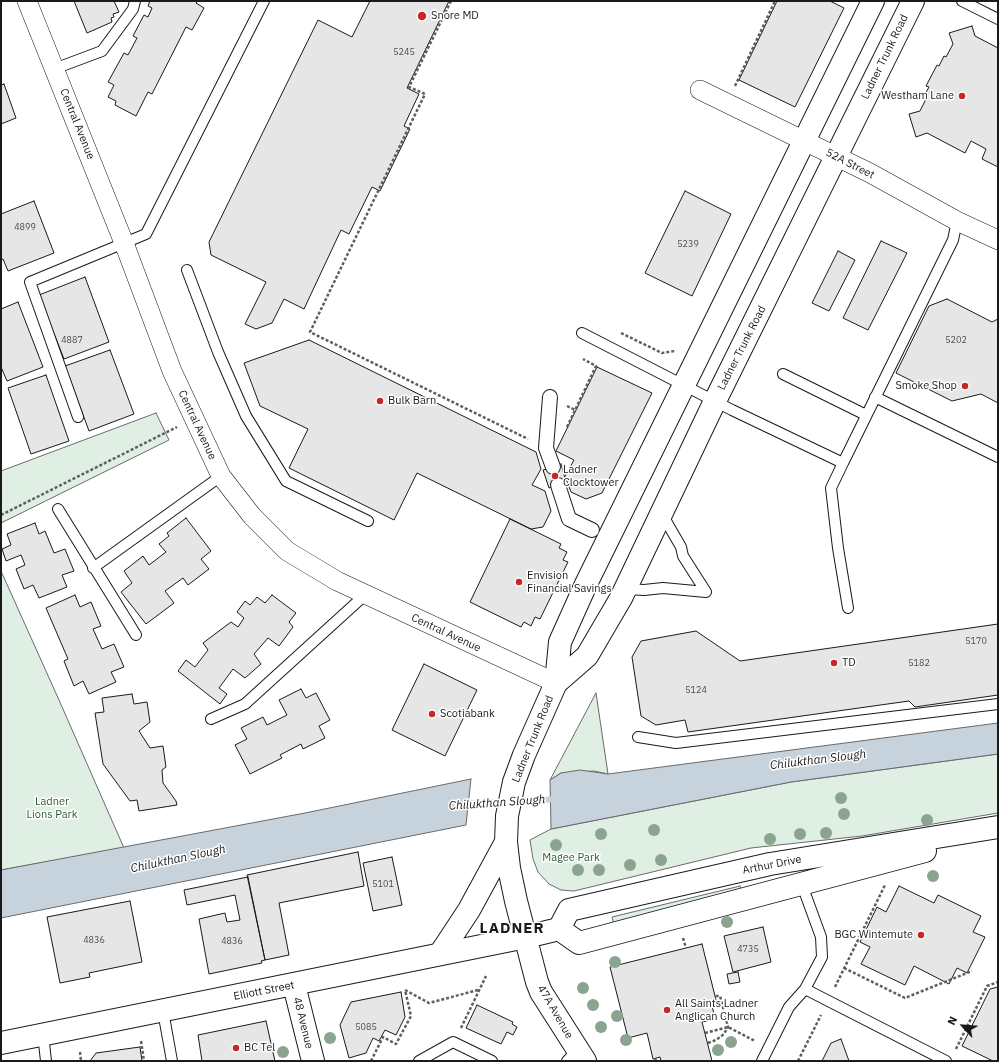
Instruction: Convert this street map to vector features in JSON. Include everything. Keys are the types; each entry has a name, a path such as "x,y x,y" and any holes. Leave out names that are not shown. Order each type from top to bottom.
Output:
{"main road":[{"name":"Ladner Trunk Road","path":"526,937 511,881 506,842 507,816 514,782 536,725 556,683 560,642 587,582 683,385 873,1"},
{"name":"Ladner Trunk Road","path":"556,683 587,656 626,588 715,401 913,1"},
{"name":"Arthur Drive","path":"559,929 568,910 770,864 998,827"},
{"path":"526,937 559,929 579,943 998,832"},
{"path":"440,954 469,910 506,842"},
{"name":"Elliott Street","path":"1,1043 526,937"},
{"name":"47A Avenue","path":"526,937 537,982 577,1057"},
{"name":"48 Avenue","path":"294,985 313,1061"}],"street":[{"name":"Central Avenue","path":"27,1 124,243 172,371 221,476 252,516 287,551 337,581 556,683"},
{"name":"52A Street","path":"700,90 836,156 957,221 998,240"},
{"path":"550,398 547,444 553,467"},
{"path":"558,485 569,519 592,530"}],"lane":[{"path":"54,69 102,51 133,9 135,1"},
{"path":"78,417 30,282 146,234 264,1"},
{"path":"962,1 998,19"},
{"path":"848,608 838,548 831,488 954,240 957,221"},
{"path":"188,270 218,352 246,416 286,481 368,521"},
{"path":"582,333 715,401 843,463"},
{"path":"783,374 866,415"},
{"path":"876,397 998,457"},
{"path":"93,568 221,476"},
{"path":"58,509 93,568 136,635"},
{"path":"626,588 644,590 663,588 706,592 683,556 681,547 661,514"},
{"path":"211,718 245,704 366,594"},
{"path":"638,737 676,743 998,704"},
{"path":"762,1061 789,1006 805,989 822,957 822,946 802,884"},
{"path":"805,989 946,1061"},
{"path":"163,1011 172,1061"},
{"path":"43,1034 46,1061"},
{"path":"419,1061 453,1042 492,1061"}],"path":[{"path":"451,1 409,87 425,94 310,332 547,444 558,445 596,366 583,359"},
{"path":"733,90 775,1"},
{"path":"614,330 662,353 675,351"},
{"path":"1,515 165,432 194,420"},
{"path":"798,1061 886,883"},
{"path":"844,968 905,998 972,971"},
{"path":"460,1030 486,976"},
{"path":"956,1049 987,986 998,982"},
{"path":"371,1061 383,1037 396,1044 411,1016 405,990 429,1003 478,990"},
{"path":"708,1043 716,1040 724,1034 728,1027 720,996 715,996"},
{"path":"705,1033 728,1027 768,1047"},
{"path":"141,1041 144,1061"},
{"path":"80,1052 81,1061"}],"green space":[{"path":"156,413 169,440 1,523 1,471"},
{"name":"Ladner Lions Park","path":"1,571 59,700 124,848 1,870"},
{"path":"596,693 608,774 594,771 561,773 550,780"},
{"name":"Magee Park","path":"998,754 998,813 862,836 751,848 574,891 561,890 549,884 538,872 533,859 530,840 551,829 791,782"},
{"path":"740,886 742,893 614,925 612,917"}],"water":[{"path":"998,723 998,754 791,782 551,829 550,780 561,773 580,770 608,774"},
{"path":"471,779 466,825 1,918 1,870 305,813"}],"building":[{"path":"74,1 114,1 119,12 113,14 114,17 111,18 112,22 87,33"},
{"path":"150,1 198,1 196,3 204,8 192,30 186,27 152,94 148,92 136,116 115,105 116,101 108,97 114,85 108,82 124,53 128,55 137,38 133,36 144,15 148,17 152,8 148,6"},
{"path":"370,1 449,1 407,88 419,94 404,126 410,129 380,191 372,187 349,234 341,230 304,309 284,299 272,323 256,329 245,324 266,282 211,255 209,242 318,20 352,37"},
{"path":"777,1 830,1 844,8 795,107 739,80"},
{"name":"Westham Lane","path":"972,26 975,36 998,48 998,167 982,159 986,149 971,141 965,153 927,133 916,137 909,114 920,111 927,97 924,96 929,87 926,86 937,65 939,66 944,56 946,57 953,44 949,33"},
{"path":"4,84 16,118 1,124 1,85"},
{"path":"685,191 731,214 692,296 645,273"},
{"path":"34,201 54,253 8,271 3,259 1,260 1,214"},
{"path":"881,241 907,253 868,330 843,318"},
{"path":"838,251 855,260 829,311 812,303"},
{"path":"85,277 109,342 64,359 39,295"},
{"path":"947,299 992,322 998,319 998,403 981,394 952,401 896,373 929,306"},
{"path":"18,302 43,367 7,381 1,367 1,309"},
{"path":"309,340 536,452 541,469 532,485 545,491 551,511 543,527 531,529 417,473 394,520 289,468 308,429 260,406 244,363"},
{"path":"110,350 134,414 89,431 65,366"},
{"path":"597,367 652,393 602,493 586,499 571,492 565,476 574,460 556,451"},
{"path":"46,375 69,441 31,454 8,388"},
{"name":"Ladner Clocktower","path":"561,464 566,482 549,488 543,470"},
{"path":"186,518 211,551 201,559 209,569 188,585 183,578 165,591 174,603 146,624 121,592 132,583 124,571 143,556 149,565 166,552 159,544 169,536 167,533"},
{"name":"Envision Financial Savings","path":"510,519 561,544 559,548 567,552 563,560 568,562 540,619 535,617 531,626 524,622 521,627 470,602"},
{"path":"35,523 39,534 45,531 54,553 65,549 74,571 62,575 67,587 39,598 33,585 24,589 16,569 25,565 21,555 6,561 2,549 11,545 7,534"},
{"path":"75,595 80,607 91,602 101,626 93,629 102,649 114,644 124,667 111,672 116,682 89,694 83,681 74,686 64,661 68,659 46,608"},
{"path":"272,595 296,613 289,622 293,627 279,646 268,638 254,654 261,664 245,678 233,669 219,688 227,694 220,704 178,671 186,660 195,667 208,650 203,643 231,622 238,627 244,618 237,612 245,601 250,605 257,597 265,603"},
{"path":"998,624 998,695 915,707 909,701 688,732 685,720 656,725 641,716 632,657 641,641 696,631 740,661"},
{"name":"Scotiabank","path":"424,664 477,690 445,756 392,730"},
{"path":"301,689 306,698 316,693 330,720 319,726 325,738 303,749 301,744 280,755 282,758 250,774 235,745 247,739 241,728 263,717 267,725 287,715 279,700"},
{"path":"132,694 134,704 147,702 150,722 139,731 150,748 163,746 166,767 162,770 163,783 176,801 177,805 139,811 137,800 130,801 103,764 95,713 104,712 102,698"},
{"path":"358,852 364,886 279,903 289,955 265,960 247,875"},
{"path":"392,857 402,905 373,911 363,863"},
{"path":"248,877 265,960 261,961 262,963 209,974 199,919 225,913 227,922 240,920 235,895 187,905 184,890"},
{"name":"BGC Wintemute","path":"899,886 934,903 938,895 981,916 973,932 985,937 967,973 957,968 949,984 914,966 905,985 861,964 870,947 860,942 877,907 886,912"},
{"path":"130,901 142,962 89,973 90,977 60,983 47,917"},
{"path":"763,927 771,962 733,972 724,936"},
{"name":"All Saints Ladner Anglican Church","path":"702,944 716,1000 711,1001 715,1019 702,1022 712,1061 661,1061 660,1057 653,1059 647,1033 628,1038 610,967"},
{"path":"738,972 740,982 729,984 727,974"},
{"path":"998,987 998,1061 993,1061 962,1046 990,989"},
{"path":"401,992 405,1017 396,1035 385,1030 379,1041 373,1038 366,1053 349,1058 340,1025 351,1002"},
{"path":"477,1005 513,1022 512,1024 517,1027 513,1035 507,1032 501,1044 466,1028"},
{"name":"BC Tel","path":"266,1021 275,1061 202,1061 198,1035"},
{"path":"841,1039 849,1061 822,1061 831,1043"},
{"path":"140,1047 142,1061 90,1061 96,1053"}],"waterway":[{"name":"Chilukthan Slough","path":"460,804 559,799"}],"place":[{"name":"Snore MD","path":"422,16"},
{"name":"Westham Lane","path":"962,96"},
{"name":"Smoke Shop","path":"965,386"},
{"name":"Bulk Barn","path":"380,401"},
{"name":"Ladner Clocktower","path":"555,476"},
{"name":"Envision Financial Savings","path":"519,582"},
{"name":"TD","path":"834,663"},
{"name":"Scotiabank","path":"432,714"},
{"name":"BGC Wintemute","path":"921,935"},
{"name":"All Saints Ladner Anglican Church","path":"667,1010"},
{"name":"BC Tel","path":"236,1048"}],"district":[{"name":"LADNER","path":"512,929"}]}
